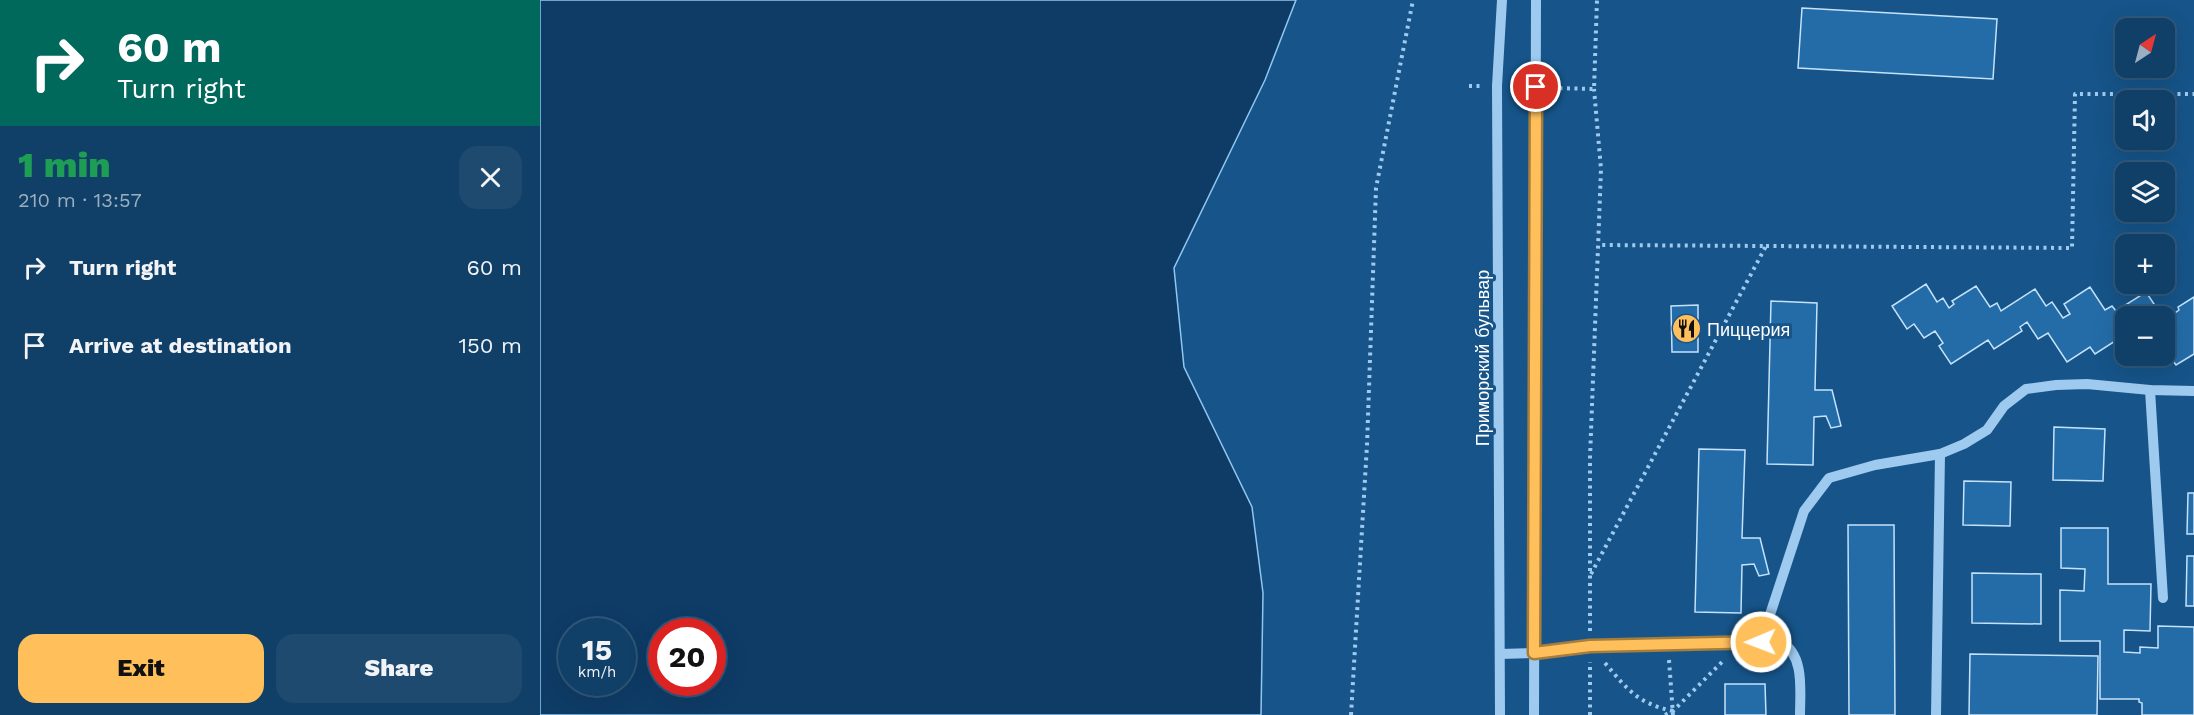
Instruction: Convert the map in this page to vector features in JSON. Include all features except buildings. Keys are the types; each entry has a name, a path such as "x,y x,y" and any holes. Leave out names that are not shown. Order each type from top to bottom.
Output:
{"street":[{"name":"Приморский бульвар","path":"1500,715 1497,86 1502,0"},
{"path":"1534,715 1536,0"},
{"path":"1761,642 1782,571 1804,511 1829,478 1875,465 1940,454 1976,438 1987,430 2004,406 2026,388 2088,384 2150,390 2194,391"},
{"path":"2150,390 2163,598"},
{"path":"1936,715 1940,454"},
{"path":"1500,654 1534,653 1590,646 1781,642 1788,646 1799,666 1800,715"}],"path":[{"path":"1351,715 1367,445 1376,188 1413,0"},
{"path":"1590,715 1590,458 1601,169 1594,89 1597,0"},
{"path":"1469,86 1497,86"},
{"path":"1536,87 1594,89"},
{"path":"1598,245 2072,248 2075,94 2194,93"},
{"path":"1590,575 1766,246"},
{"path":"1665,715 1673,713 1741,643"},
{"path":"1667,645 1673,713"},
{"path":"1590,646 1632,694 1654,707 1673,713"}],"water":[{"path":"540,0 1296,0 1265,80 1174,268 1184,367 1252,507 1263,593 1261,715 540,715"}],"place":[{"name":"Пиццерия","path":"1686,329"}],"route":[{"path":"1536,87 1534,653 1590,646 1761,642"}]}
